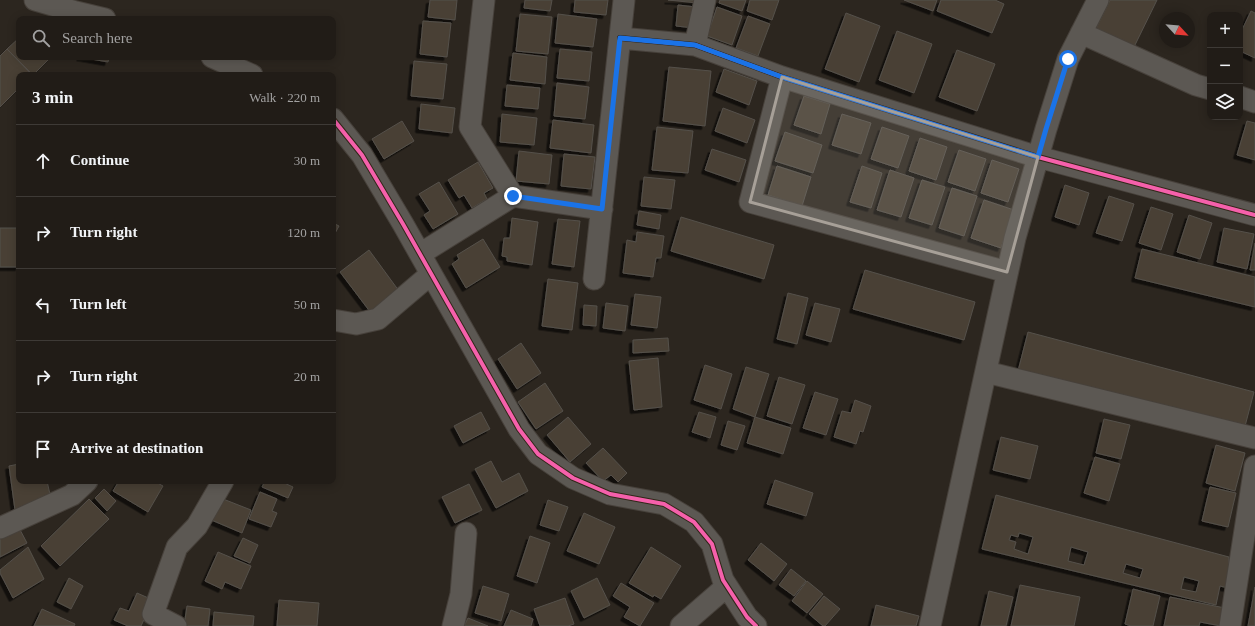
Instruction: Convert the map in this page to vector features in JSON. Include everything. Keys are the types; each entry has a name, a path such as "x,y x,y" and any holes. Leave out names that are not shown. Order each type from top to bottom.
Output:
{"street":[{"path":"35,0 93,16"},
{"path":"484,0 470,127 513,196"},
{"path":"594,280 624,0"},
{"path":"695,45 705,0"},
{"path":"930,626 1015,238 1046,129 1068,59 1081,34 1092,2"},
{"path":"1081,34 1196,85 1207,88"},
{"path":"620,38 695,45 782,77 1038,157 1255,215"},
{"path":"219,60 245,72"},
{"path":"782,77 750,202 1007,272"},
{"path":"1243,98 1255,102"},
{"path":"336,123 362,155 519,429 538,454 572,478 610,494 664,504 694,522 712,544 723,580 748,617 756,626"},
{"path":"420,254 513,196 602,209"},
{"path":"336,321 356,324 378,319 431,274"},
{"path":"986,372 1255,438"},
{"path":"1230,626 1255,466"},
{"path":"0,528 72,494 84,484"},
{"path":"176,626 153,614 177,547 197,526 221,484"},
{"path":"453,626 461,594 466,533"},
{"path":"680,626 727,586"},
{"path":"694,626 706,604"}],"highlighted area":[{"path":"782,77 1038,157 1007,272 750,202"}],"building":[{"path":"430,0 457,0 455,20 428,17"},
{"path":"525,0 552,0 550,11 524,8"},
{"path":"575,0 608,0 606,15 574,12"},
{"path":"668,0 699,0 698,3"},
{"path":"720,0 746,0 742,11 719,3"},
{"path":"750,0 779,0 772,20 747,11"},
{"path":"904,0 937,0 933,11"},
{"path":"941,0 995,0 1004,4 992,33 937,11"},
{"path":"1110,0 1157,0 1134,47 1096,28"},
{"path":"678,5 696,7 694,28 676,26"},
{"path":"717,7 742,16 732,45 707,36"},
{"path":"1251,11 1255,13 1255,58 1243,52 1243,28"},
{"path":"846,13 880,26 859,82 825,69"},
{"path":"520,14 552,17 548,54 516,51"},
{"path":"558,14 597,19 593,47 555,43"},
{"path":"748,16 770,24 758,56 736,48"},
{"path":"423,21 451,23 447,57 420,54"},
{"path":"897,31 932,44 914,93 879,80"},
{"path":"16,41 16,58 7,49"},
{"path":"7,49 29,72 16,72 16,91 0,107 0,56"},
{"path":"560,49 592,52 589,81 557,78"},
{"path":"957,50 995,64 977,111 939,97"},
{"path":"513,53 547,57 545,84 510,80"},
{"path":"18,60 48,60 36,72 30,72"},
{"path":"97,60 108,60 108,62"},
{"path":"414,61 447,64 443,99 411,96"},
{"path":"669,67 711,71 705,126 663,121"},
{"path":"724,69 757,81 749,105 716,92"},
{"path":"557,83 589,87 585,119 554,116"},
{"path":"507,85 540,88 538,109 505,106"},
{"path":"804,96 830,104 821,134 794,125"},
{"path":"421,104 455,108 452,133 419,129"},
{"path":"723,108 755,120 747,143 715,131"},
{"path":"502,114 537,118 534,145 500,142"},
{"path":"842,114 871,123 861,154 832,145"},
{"path":"553,120 594,125 591,153 550,148"},
{"path":"402,121 414,141 384,159 372,139"},
{"path":"1247,121 1255,123 1255,160 1237,155"},
{"path":"657,127 693,131 688,173 652,170"},
{"path":"882,127 909,136 898,168 871,159"},
{"path":"785,132 822,145 813,173 775,161"},
{"path":"920,138 947,147 936,180 909,171"},
{"path":"712,149 746,160 739,182 705,170"},
{"path":"959,150 986,159 975,191 948,182"},
{"path":"519,151 552,155 549,184 516,181"},
{"path":"564,154 595,157 591,189 561,186"},
{"path":"992,160 1019,169 1008,202 981,193"},
{"path":"478,162 493,188 484,193 487,199 472,208 464,195 459,198 448,180"},
{"path":"777,166 811,177 802,206 768,195"},
{"path":"862,166 882,173 871,208 850,202"},
{"path":"890,170 914,178 901,217 877,210"},
{"path":"644,177 675,180 671,209 641,206"},
{"path":"922,180 945,187 932,225 909,218"},
{"path":"439,182 458,214 433,229 424,215 430,211 419,194"},
{"path":"1065,185 1089,193 1079,225 1055,217"},
{"path":"952,188 977,196 964,236 939,228"},
{"path":"1109,196 1134,204 1122,241 1096,233"},
{"path":"984,200 1014,210 1001,248 971,238"},
{"path":"1151,207 1173,214 1161,250 1139,243"},
{"path":"639,211 661,215 659,229 637,225"},
{"path":"1189,215 1212,223 1200,259 1177,252"},
{"path":"681,217 774,245 764,279 671,251"},
{"path":"512,218 538,222 532,265 507,261 507,257 502,256 504,238 510,238"},
{"path":"558,219 580,221 574,267 552,264"},
{"path":"336,224 339,226 336,232"},
{"path":"0,228 16,228 16,267 0,267"},
{"path":"1224,228 1254,234 1247,269 1217,262"},
{"path":"637,232 664,236 661,258 656,258 653,277 623,273 627,240 636,242"},
{"path":"483,239 500,267 466,288 452,264 459,259 457,255"},
{"path":"1255,243 1255,270 1250,270"},
{"path":"1142,249 1255,277 1255,307 1135,278"},
{"path":"369,250 399,291 371,313 340,272"},
{"path":"865,270 975,302 964,340 853,309"},
{"path":"548,279 578,283 572,330 542,326"},
{"path":"788,293 808,298 797,344 777,339"},
{"path":"635,294 661,297 657,328 631,325"},
{"path":"606,303 628,306 625,331 603,328"},
{"path":"815,303 840,309 831,342 806,335"},
{"path":"584,305 597,306 596,326 583,325"},
{"path":"1028,332 1254,392 1244,430 1018,371"},
{"path":"668,338 669,351 633,353 633,340"},
{"path":"521,343 541,373 517,389 498,359"},
{"path":"658,358 662,407 634,410 629,361"},
{"path":"705,365 732,374 721,409 694,400"},
{"path":"746,367 769,374 755,417 733,409"},
{"path":"779,377 805,385 792,424 767,416"},
{"path":"545,383 563,411 536,429 518,402"},
{"path":"815,392 838,399 826,435 803,428"},
{"path":"855,400 871,406 863,432 860,431 856,444 834,437 842,411 851,413"},
{"path":"481,412 490,429 463,443 454,426"},
{"path":"699,412 716,417 710,438 692,432"},
{"path":"568,417 591,444 570,462 547,435"},
{"path":"755,417 791,428 783,454 747,443"},
{"path":"1104,419 1130,425 1121,459 1096,453"},
{"path":"728,421 745,426 737,450 721,445"},
{"path":"1001,437 1038,446 1030,479 993,470"},
{"path":"1216,445 1245,453 1235,491 1206,483"},
{"path":"603,448 627,473 618,482 611,475 603,481 586,463"},
{"path":"1095,457 1120,464 1109,501 1084,493"},
{"path":"491,461 502,482 519,473 528,491 496,508 475,469"},
{"path":"16,465 16,484 48,484 51,499 15,510 9,466"},
{"path":"775,480 813,493 806,516 767,504"},
{"path":"117,484 159,484 163,486 148,512 113,491"},
{"path":"264,484 286,484 293,487 288,498 262,487"},
{"path":"469,484 482,510 455,523 442,497"},
{"path":"1210,487 1236,493 1228,527 1202,521"},
{"path":"104,489 116,501 107,511 95,498"},
{"path":"260,492 277,499 272,511 277,513 271,527 249,519"},
{"path":"996,495 1229,557 1228,588 1220,586 1216,605 982,549","holes":["1019,533 1033,537 1028,554 1014,549 1016,542 1009,540 1011,535 1018,537","1071,547 1088,552 1084,565 1068,561","1126,564 1143,569 1140,578 1123,573","1184,577 1199,581 1196,592 1181,589"]},
{"path":"218,497 251,510 242,533 209,519"},
{"path":"89,499 109,519 60,566 41,546"},
{"path":"548,500 568,507 559,531 540,525"},
{"path":"584,513 615,527 599,564 567,551"},
{"path":"18,526 27,543 0,557 0,536"},
{"path":"530,536 550,543 537,583 517,576"},
{"path":"243,538 258,545 250,563 234,556"},
{"path":"761,543 787,564 774,581 748,560"},
{"path":"28,547 44,579 13,598 0,573 0,570"},
{"path":"651,547 681,566 661,599 654,595 653,597 629,583"},
{"path":"218,552 251,566 241,589 225,582 222,589 205,581"},
{"path":"791,569 806,581 794,596 779,585"},
{"path":"69,578 83,586 71,609 57,602"},
{"path":"597,578 610,605 584,618 571,591"},
{"path":"807,581 823,594 807,613 792,601"},
{"path":"621,583 654,603 640,626 624,617 630,607 613,596"},
{"path":"1020,585 1080,597 1074,626 1011,626"},
{"path":"483,586 509,594 501,621 475,613"},
{"path":"1255,587 1255,626 1248,626"},
{"path":"1133,589 1160,596 1153,626 1131,626 1125,624"},
{"path":"989,591 1013,597 1006,626 981,626"},
{"path":"137,593 153,600 141,626 128,626 114,620 120,608 129,611"},
{"path":"824,596 840,609 825,626 823,626 809,614"},
{"path":"1170,597 1225,608 1221,626 1200,622 1199,626 1164,626"},
{"path":"565,598 574,624 568,626 540,626 534,609"},
{"path":"279,600 319,603 317,626 277,626"},
{"path":"876,605 919,616 916,626 871,626"},
{"path":"187,606 210,609 208,626 184,626"},
{"path":"42,609 75,624 74,626 34,626"},
{"path":"511,610 533,619 531,626 504,626"},
{"path":"214,612 254,616 253,626 213,626"},
{"path":"468,618 488,626 464,626"}],"cycle path":[{"path":"620,38 695,45 782,77 1038,157 1255,215"},
{"path":"336,123 362,155 403,224 519,429 538,454 573,478 610,494 664,504 694,522 712,544 723,580 747,617 756,626"}],"route":[{"path":"513,196 602,209 620,38 695,45 782,77 1038,157 1068,59"}]}
